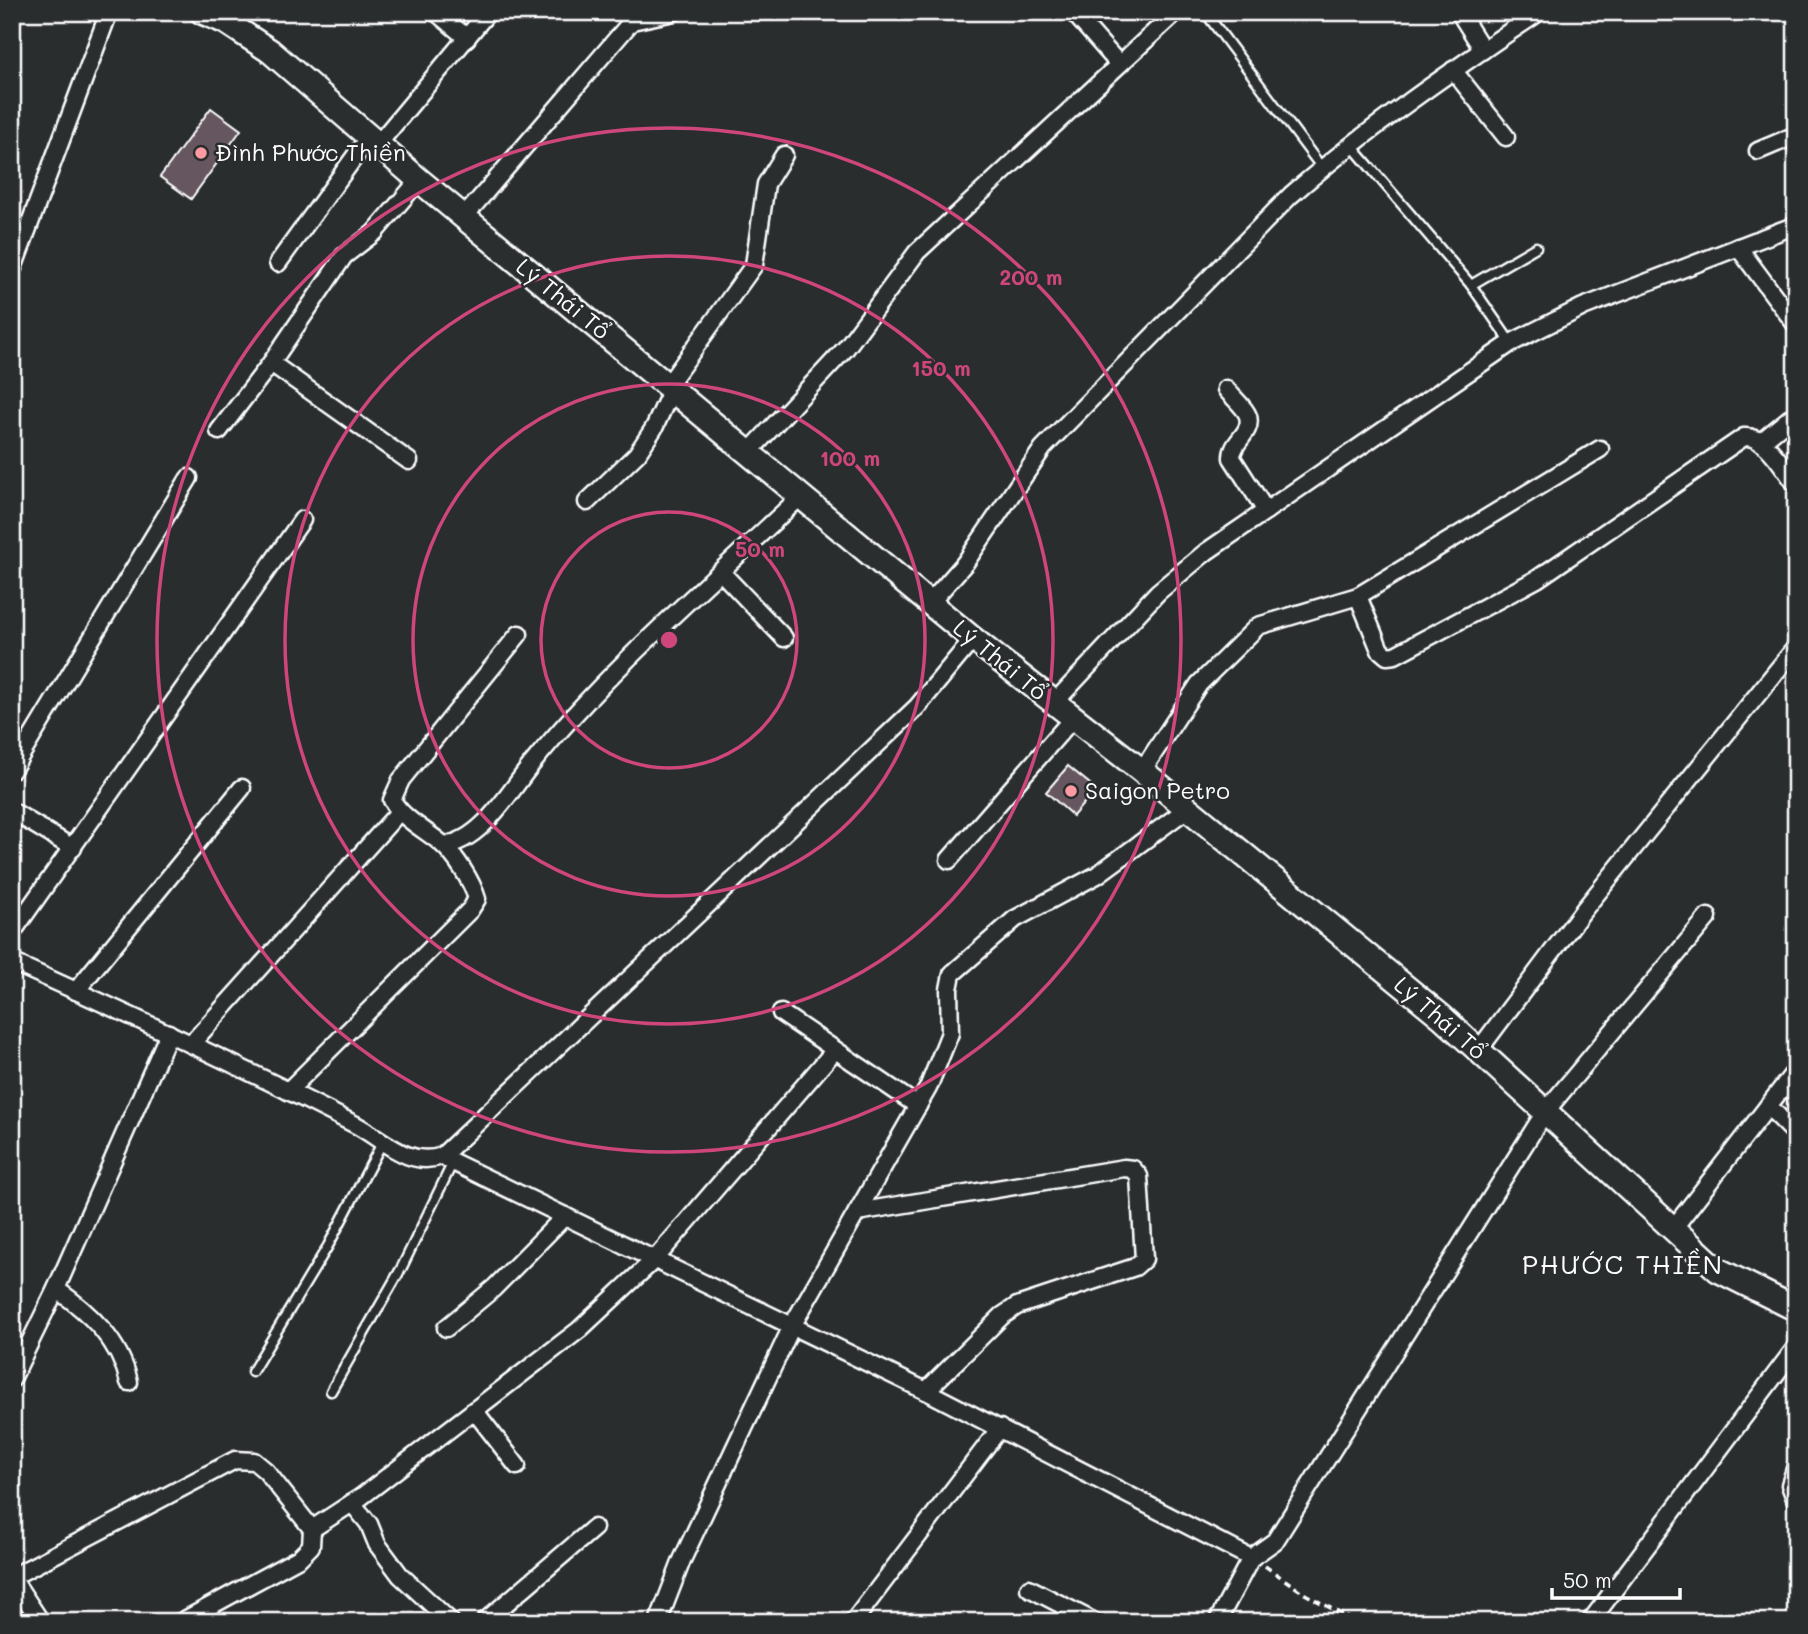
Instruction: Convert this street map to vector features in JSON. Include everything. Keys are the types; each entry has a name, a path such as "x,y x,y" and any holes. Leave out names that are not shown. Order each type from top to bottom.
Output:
{"main road":[{"name":"Lý Thái Tổ","path":"205,13 226,22 270,51 419,180 973,639 1142,771 1431,1009 1718,1270 1796,1309"}],"street":[{"path":"12,271 109,12"},
{"path":"436,12 467,38"},
{"path":"278,263 373,141 488,12"},
{"path":"464,217 632,21 674,12"},
{"path":"1073,12 1118,62"},
{"path":"750,452 846,348 917,252 1118,62 1176,12"},
{"path":"1458,12 1483,50"},
{"path":"930,603 965,563 1044,448 1152,335 1322,168 1453,70 1539,12"},
{"path":"1453,70 1506,137"},
{"path":"1758,151 1796,135"},
{"path":"587,502 637,454 654,428 670,387 754,265 766,184 784,155"},
{"path":"219,431 271,363 344,256 374,233 419,180"},
{"path":"1054,703 1158,592 1206,552 1511,343 1583,307 1796,225"},
{"path":"1738,247 1796,325"},
{"path":"271,363 410,461"},
{"path":"1226,389 1247,414 1248,426 1231,451 1232,458 1266,510"},
{"path":"1762,441 1796,413"},
{"path":"1358,596 1380,650 1387,656 1395,655 1537,579 1744,437 1753,436 1762,441 1796,484"},
{"path":"1142,771 1199,684 1258,626 1358,596 1600,449"},
{"path":"12,770 189,478"},
{"path":"444,845 458,844 489,818 570,717 802,495"},
{"path":"12,933 302,520"},
{"path":"721,572 784,638"},
{"path":"288,1091 470,910 477,899 474,888 444,845 399,812 392,800 401,780 519,634"},
{"path":"448,1159 917,707 973,639"},
{"path":"1478,1051 1582,912 1796,647"},
{"path":"948,860 1073,718"},
{"path":"75,991 242,788"},
{"path":"658,1622 682,1560 792,1326 918,1106 950,1033 949,989 952,974 1015,919 1097,875 1188,809"},
{"path":"12,811 73,848"},
{"path":"191,1044 399,812"},
{"path":"1217,1622 1251,1558 1275,1541 1545,1112 1708,917"},
{"path":"12,962 169,1033 288,1091 383,1141 404,1156 428,1161 448,1159 926,1391 1251,1558"},
{"path":"782,1013 918,1106"},
{"path":"12,1379 56,1289 169,1033"},
{"path":"312,1529 352,1503 579,1330 654,1259 835,1050"},
{"path":"1672,1230 1796,1070"},
{"path":"1768,1106 1796,1134"},
{"path":"857,1212 1124,1168 1133,1169 1139,1176 1144,1259 1135,1267 1017,1306 1002,1316 926,1391"},
{"path":"446,1328 494,1288 565,1216"},
{"path":"56,1289 96,1321 124,1361 129,1382"},
{"path":"1590,1622 1796,1348"},
{"path":"474,1410 517,1466"},
{"path":"853,1622 1000,1428"},
{"path":"41,1622 12,1578 235,1460 254,1461 266,1471 312,1529 312,1546 299,1558 181,1622"},
{"path":"1796,1466 1790,1485 1796,1501"},
{"path":"352,1503 369,1524 377,1544 400,1575 451,1622"},
{"path":"484,1622 594,1528"},
{"path":"1028,1588 1095,1622"}],"lane":[{"path":"1205,12 1322,168"},
{"path":"1352,146 1471,285 1511,343"},
{"path":"1471,285 1536,247"},
{"path":"252,1372 328,1246 383,1141"},
{"path":"331,1391 402,1267 448,1159"}],"path":[{"path":"1251,1558 1305,1594 1356,1622"}],"building":[{"name":"Đình Phước Thiền","path":"211,108 241,130 191,199 160,177"},
{"name":"Saigon Petro","path":"1068,766 1096,789 1073,816 1046,792"}],"place":[{"name":"Đình Phước Thiền","path":"201,153"},
{"name":"Saigon Petro","path":"1071,791"}],"district":[{"name":"PHƯỚC THIỀN","path":"1623,1265"}]}
